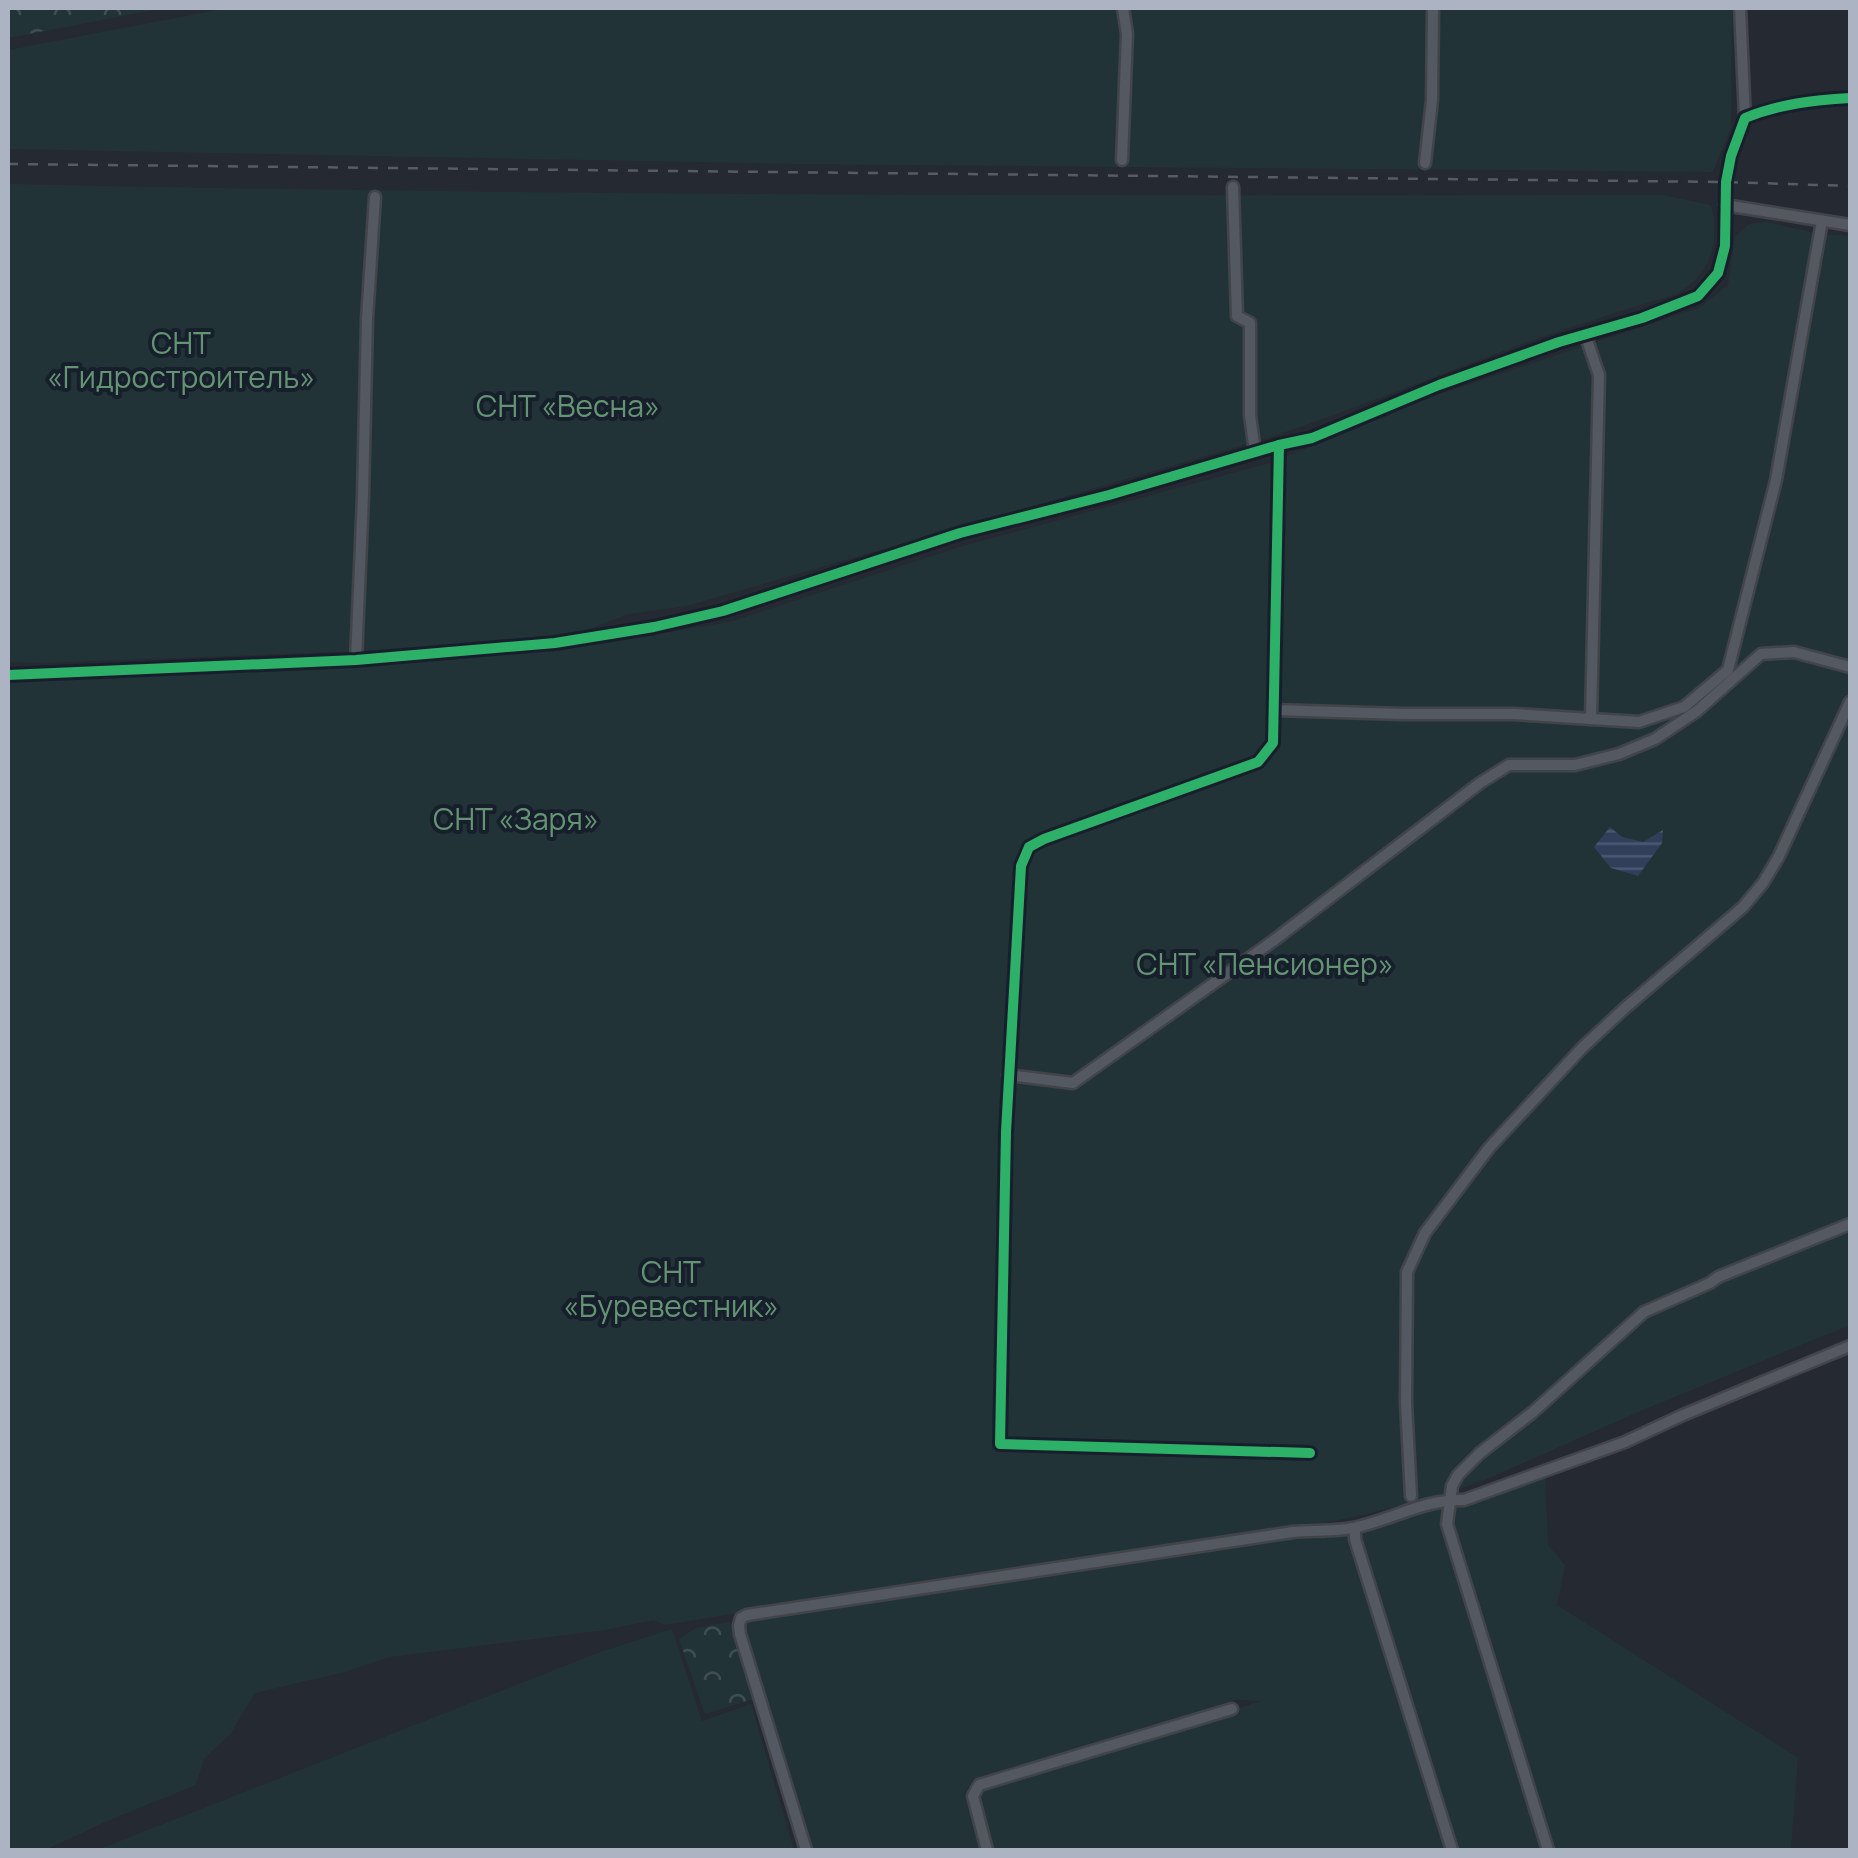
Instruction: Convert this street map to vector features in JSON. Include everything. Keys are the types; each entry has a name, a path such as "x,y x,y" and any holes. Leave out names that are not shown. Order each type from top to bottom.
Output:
{"street":[{"path":"1122,160 1126,34 1123,8"},
{"path":"1426,163 1432,100 1432,8"},
{"path":"8,675 356,660 555,644 654,628 723,611 960,534 1312,438 1439,385 1642,318 1698,296 1718,273 1725,246 1724,205 1731,156 1745,118 1740,8"},
{"path":"1745,118 1806,101 1850,98"},
{"path":"1233,187 1237,316 1250,323 1250,415 1255,452"},
{"path":"356,660 367,318 375,198"},
{"path":"1724,205 1850,225"},
{"path":"1273,710 1514,714 1639,722 1684,707 1728,670 1776,480 1822,221"},
{"path":"1585,334 1599,375 1591,719"},
{"path":"1279,446 1273,743 1258,762 1044,839 1029,847 1022,866 1008,1075 1000,1444 1310,1454"},
{"path":"1008,1075 1073,1083 1509,765 1574,766 1619,754 1656,738 1697,711 1761,654 1794,652 1850,667"},
{"path":"1410,1496 1407,1272 1425,1233 1489,1148 1582,1048 1743,908 1779,856 1850,702"},
{"path":"1548,1850 1447,1524 1452,1486 1480,1453 1533,1412 1644,1312 1718,1277 1850,1224"},
{"path":"806,1850 740,1634 741,1618 746,1615 1293,1532 1354,1528 1412,1508 1450,1499 1464,1500 1624,1442 1850,1346"},
{"path":"1354,1528 1452,1850"},
{"path":"987,1850 973,1796 979,1785 1232,1709"}],"green space":[{"path":"8,8 163,8 8,38"},
{"path":"228,8 1732,8 1731,127 1713,172 797,164 8,149 8,50"},
{"name":"СНТ «Весна»","path":"8,184 628,193 1663,195 1711,205 1714,239 1703,270 1687,287 1670,296 1542,337 1268,438 687,606 629,614 570,636 384,650 8,662"},
{"path":"1766,222 1850,236 1850,1325 1487,1479 1371,1513 1316,1525 664,1625 654,1620 605,1630 390,1657 255,1693 231,1733 204,1759 196,1785 45,1850 8,1850 8,682 556,651 729,622 963,546 1273,462 1422,400 1699,308 1728,285 1735,237 1749,224"},
{"path":"1545,1476 1548,1545 1565,1565 1557,1605 1798,1758 1791,1850 993,1850 976,1798 983,1788 1261,1701 1235,1700 973,1779 964,1795 981,1850 810,1850 744,1625 748,1618 1293,1536 1370,1530 1435,1505"},
{"path":"730,1622 753,1699 705,1714 679,1639 696,1628"},
{"path":"672,1629 702,1721 751,1704 794,1850 97,1850 600,1652"}],"water":[{"path":"1610,827 1622,837 1643,842 1663,830 1662,843 1638,876 1611,868 1594,847"}],"railway":[{"path":"8,164 1850,186"}],"cycle path":[{"path":"8,675 356,660 555,643 654,627 723,611 960,533 1312,438 1439,385 1698,296 1718,273 1725,246 1726,182 1745,118 1797,104 1850,98"},
{"path":"1279,445 1273,743 1258,762 1044,839 1029,847 1021,866 1006,1132 1000,1444 1310,1453"}],"park label":[{"name":"СНТ «Гидростроитель»","path":"181,361"},
{"name":"СНТ «Заря»","path":"516,820"},
{"name":"СНТ «Пенсионер»","path":"1265,965"},
{"name":"СНТ «Буревестник»","path":"671,1290"}]}
